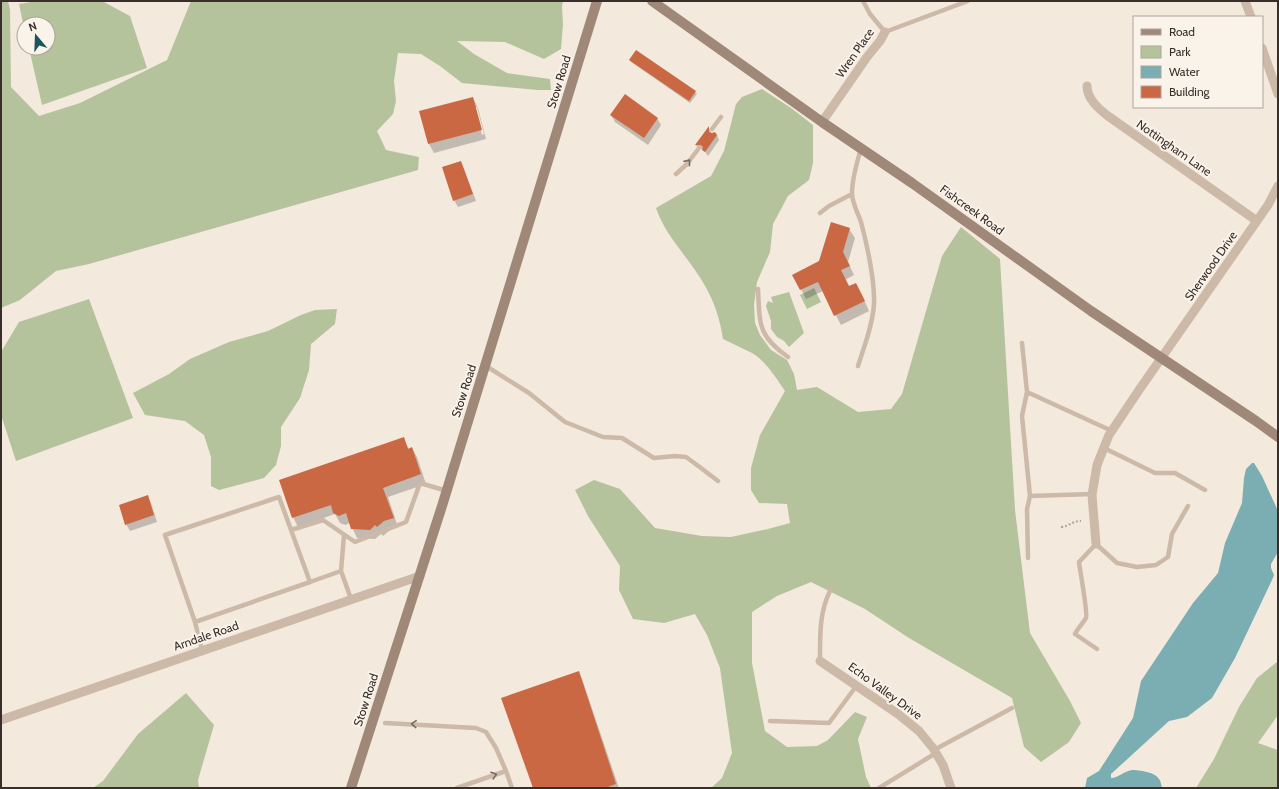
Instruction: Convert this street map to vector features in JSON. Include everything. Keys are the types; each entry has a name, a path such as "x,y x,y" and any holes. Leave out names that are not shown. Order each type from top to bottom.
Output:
{"street":[{"name":"Stow Road","path":"351,788 486,366 597,1"},
{"name":"Fishcreek Road","path":"652,1 1078,302 1278,437"},
{"path":"1246,1 1251,16"},
{"name":"Wren Place","path":"822,122 885,32"},
{"path":"1263,51 1278,94"},
{"name":"Nottingham Lane","path":"1087,86 1087,90 1092,100 1108,116 1257,221"},
{"name":"Sherwood Drive","path":"1096,544 1092,494 1097,465 1112,431 1135,395 1162,359 1268,205 1278,186"},
{"name":"Arndale Road","path":"1,720 420,576"},
{"name":"Echo Valley Drive","path":"820,661 857,685 919,731 935,751 945,769 952,788"}],"lane":[{"path":"863,1 870,14 885,32"},
{"name":"Wren Place","path":"885,32 968,1"},
{"path":"712,129 720,117"},
{"path":"676,174 688,164 699,148"},
{"path":"858,366 874,305 873,286 867,252 861,223 852,194 855,169 861,148"},
{"path":"820,213 852,194"},
{"path":"842,199 854,204"},
{"path":"758,289 758,309 760,322 764,332 774,347 788,357"},
{"path":"1022,343 1027,392 1022,416 1030,496 1027,509 1028,558"},
{"path":"486,366 530,393 565,422 603,437 622,438 654,458 675,456 686,458 718,481"},
{"path":"1027,392 1112,431"},
{"path":"1104,448 1154,473 1175,473 1206,490"},
{"path":"291,530 322,520 355,542 406,522 420,483 447,490"},
{"path":"1030,496 1092,494"},
{"path":"202,650 195,622 165,535 278,497 310,582"},
{"path":"1097,649 1075,634 1086,617 1086,607 1082,592 1079,562 1096,544 1116,563 1137,567 1156,564 1168,556 1172,534 1188,506"},
{"path":"344,534 341,571 351,599"},
{"path":"195,622 341,571"},
{"path":"820,661 820,626 831,589"},
{"path":"770,721 829,723 857,685"},
{"path":"879,788 935,751 1012,708"},
{"path":"385,723 476,728 486,732 496,748 512,788"},
{"path":"457,788 506,771"}],"path":[{"path":"1061,527 1074,521 1081,521"}],"green space":[{"path":"1,1 8,1 10,10 11,87 39,116 80,103 167,60 191,1 563,1 563,24 561,49 544,59 505,42 457,41 474,54 507,73 550,79 551,90 462,83 421,54 398,53 394,81 396,101 393,114 377,131 386,150 419,157 418,170 89,264 56,271 20,300 1,308"},
{"path":"38,1 102,1 130,16 147,68 42,105 31,56 56,56 56,16 22,16 19,4"},
{"path":"762,89 791,108 813,125 813,163 809,180 788,196 773,224 770,252 757,282 754,305 755,323 760,335 771,350 787,360 794,374 797,390 817,387 858,412 891,409 902,394 942,256 961,227 1000,259 1015,510 1030,633 1070,701 1081,723 1069,742 1041,762 1024,747 1012,698 909,638 865,609 811,582 777,596 752,612 752,663 765,731 787,747 817,746 828,740 855,712 867,717 858,739 866,777 871,788 711,788 722,778 732,753 720,668 707,635 695,614 664,623 633,619 619,590 620,566 588,516 575,490 594,480 620,489 655,528 702,536 731,537 790,523 787,504 759,503 751,490 751,468 760,435 785,391 762,360 752,353 723,339 716,310 708,290 672,238 660,219 656,208 711,176 724,151 736,104 742,97"},
{"path":"814,288 821,302 807,309 800,295"},
{"path":"789,292 804,333 789,347 784,341 777,337 771,329 771,321 766,306 768,301 773,303 771,297"},
{"path":"89,299 133,418 16,461 1,415 1,352 19,322"},
{"path":"337,309 335,324 311,344 309,370 300,398 281,427 281,446 276,465 264,478 219,490 211,486 211,457 204,435 185,421 145,415 133,393 169,374 190,359 229,342 268,331 315,310"},
{"path":"1277,662 1278,715 1258,743 1278,750 1278,788 1196,788 1214,759 1239,707 1257,678"},
{"path":"186,693 214,725 198,780 199,788 93,788 103,781 138,734"}],"water":[{"path":"1254,463 1262,476 1278,511 1278,552 1271,564 1274,575 1272,580 1235,658 1212,698 1187,717 1169,721 1111,774 1111,778 1132,770 1147,772 1157,777 1162,788 1085,788 1087,778 1099,771 1133,718 1141,681 1193,603 1218,573 1225,543 1242,503 1246,469"}],"building":[{"path":"636,50 696,91 689,101 629,60"},
{"path":"625,94 658,118 644,138 610,115"},
{"path":"473,97 482,130 428,144 419,111"},
{"path":"709,126 709,132 715,132 717,135 705,152 702,150 703,147 701,145 695,145"},
{"path":"461,161 473,194 453,201 442,167"},
{"path":"831,222 850,228 843,252 850,266 841,270 849,286 856,283 865,301 834,316 818,282 800,290 792,275 819,261"},
{"path":"404,437 408,449 412,447 421,474 383,488 394,518 384,521 377,527 375,525 370,530 351,529 346,513 339,516 333,513 331,505 292,518 279,480"},
{"path":"148,495 154,515 125,525 119,505"},
{"path":"579,671 616,784 605,788 533,788 501,698"}]}
